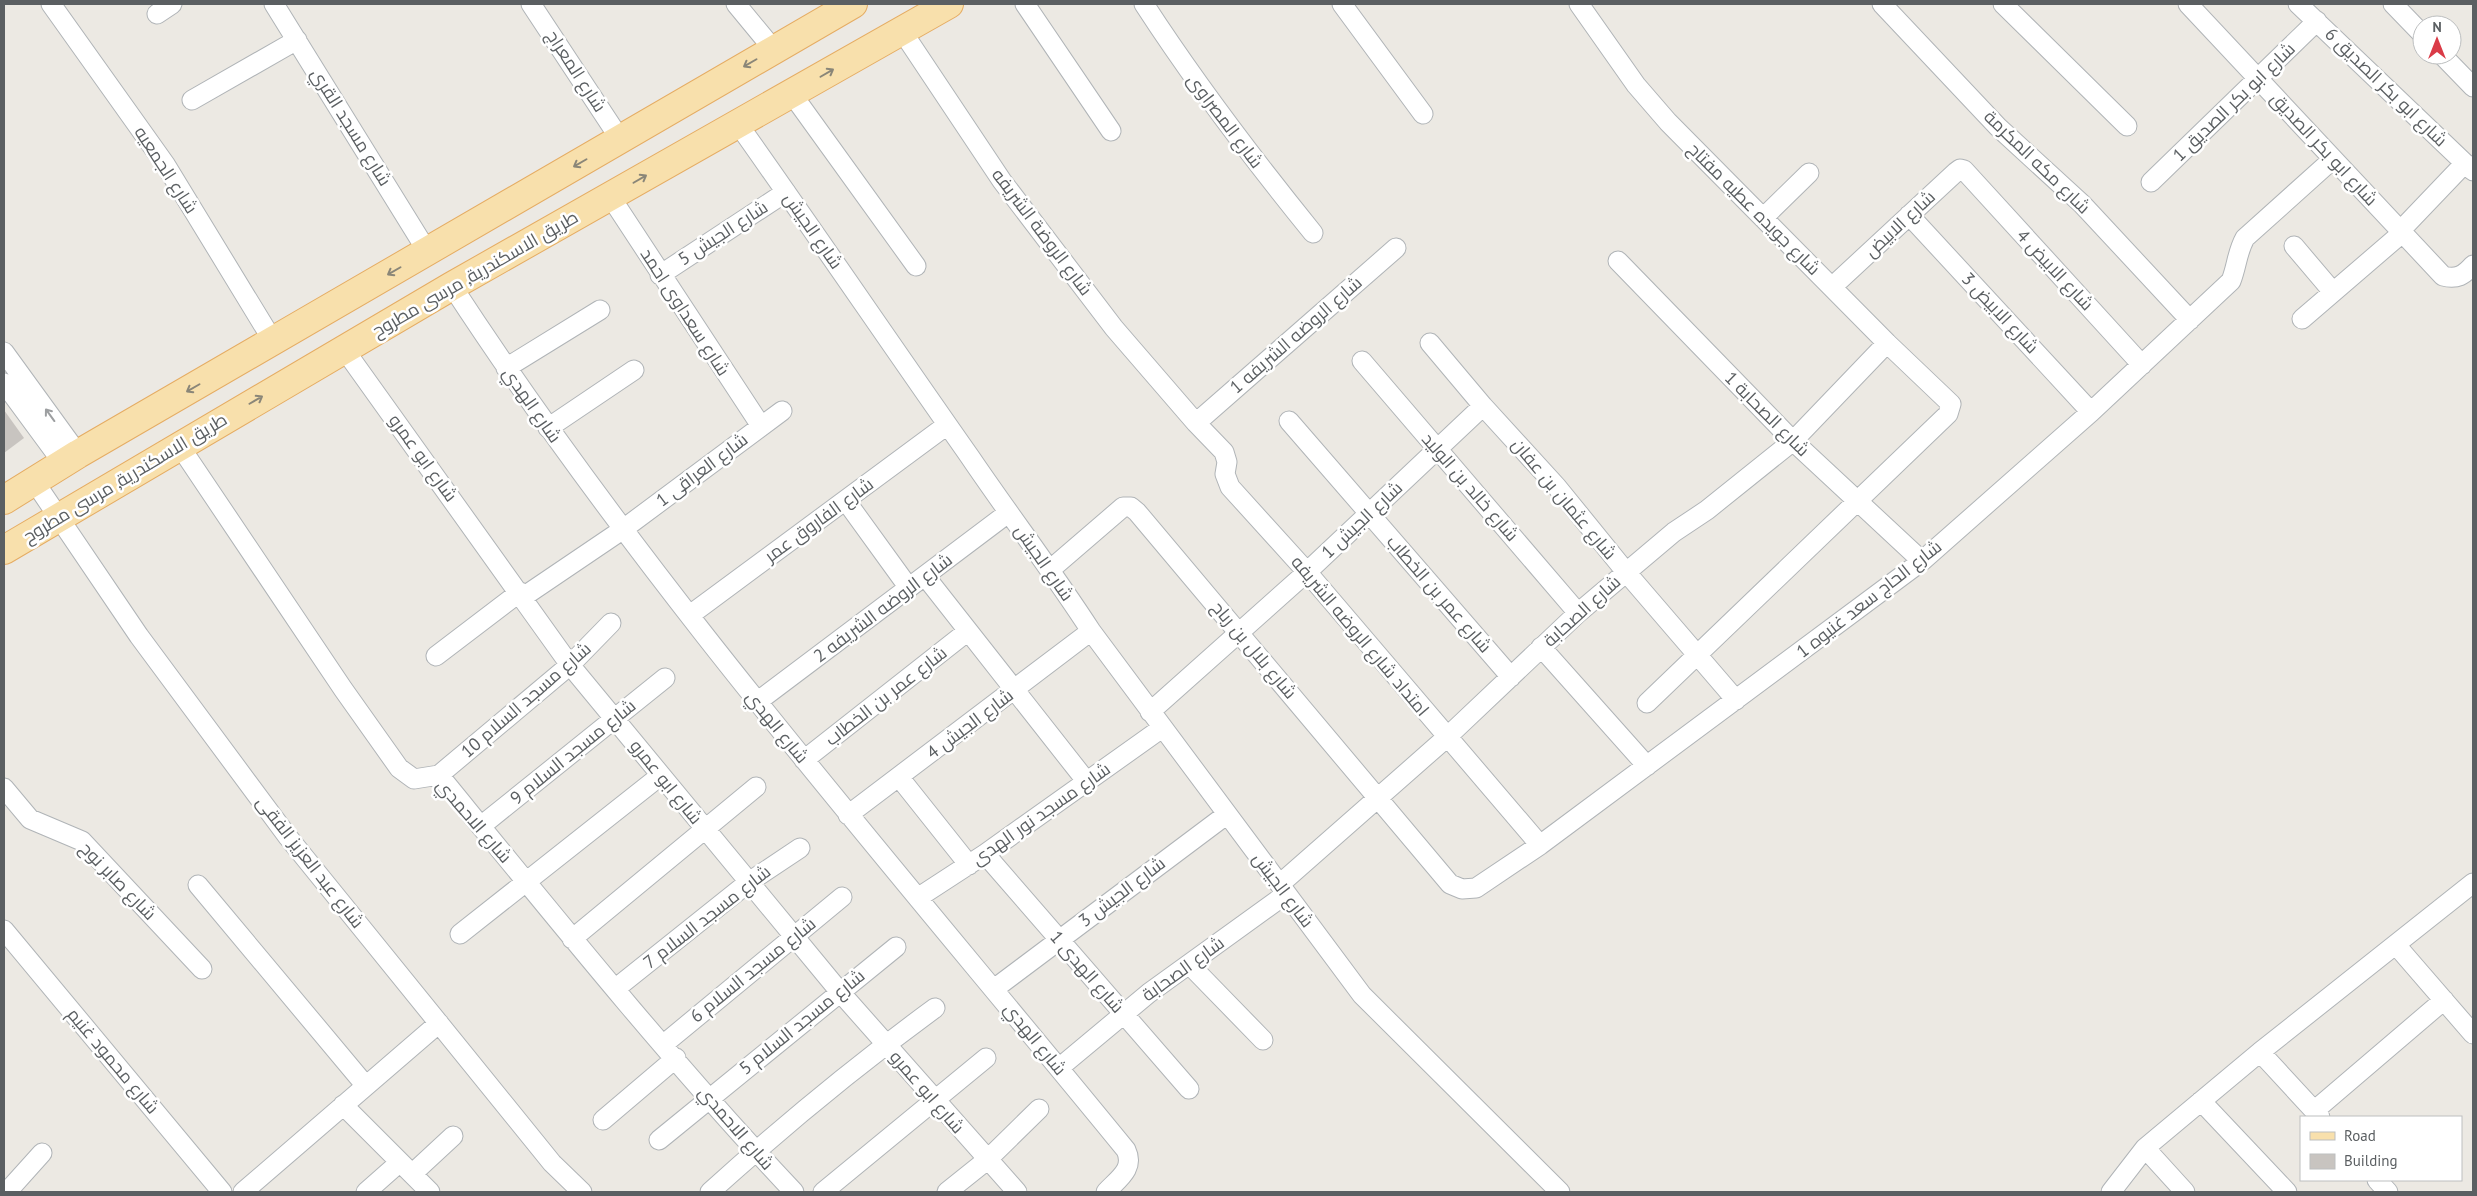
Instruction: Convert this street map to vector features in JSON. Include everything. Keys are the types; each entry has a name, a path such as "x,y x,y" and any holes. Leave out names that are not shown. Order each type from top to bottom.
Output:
{"main road":[{"path":"4,500 427,251 853,4"},
{"name":"طريق الاسكندرية, مرسى مطروح","path":"4,550 56,517 452,286 949,4"}],"street":[{"name":"شارع الجمعيه","path":"51,4 165,164 273,341"},
{"name":"شارع مسجد القري","path":"274,4 427,251"},
{"name":"شارع المعراج","path":"531,4 620,139"},
{"path":"736,4 774,50"},
{"path":"1025,4 1111,131"},
{"name":"شارع المصراوى","path":"1144,4 1185,67 1247,151 1313,232"},
{"path":"1342,4 1423,114"},
{"name":"شارع جويده عطيه مفتاح","path":"1579,4 1636,85 1668,122 1887,343 1948,399 1951,404 1948,414 1856,500"},
{"name":"شارع مكه المكرمة","path":"1882,4 1998,127 2082,204 2190,320"},
{"path":"2003,4 2127,126"},
{"name":"شارع ابو بكر الصديق","path":"2188,4 2443,276 2451,278 2470,269"},
{"name":"شارع ابو بكر الصديق 6","path":"2298,4 2469,167"},
{"path":"2393,4 2412,24"},
{"name":"شارع ابو بكر الصديق 1","path":"2151,182 2317,21"},
{"name":"شارع الروضة الشريفه","path":"902,31 1002,181 1114,328 1196,423"},
{"path":"192,100 297,40"},
{"path":"2452,65 2473,87"},
{"path":"792,94 916,266"},
{"name":"شارع الجيش","path":"738,124 1008,513 1051,569 1091,631 1226,815 1362,995 1560,1192"},
{"name":"شارع الحاج سعد غنيوه 1","path":"1442,873 1450,884 1462,889 1476,888 1540,845 1922,561 2092,412 2231,281 2237,266 2238,251 2245,238 2334,159"},
{"path":"2302,319 2402,231 2469,167"},
{"name":"شارع الابيض","path":"1832,287 1956,172 1960,170 1969,174"},
{"path":"1763,218 1809,173"},
{"name":"شارع الابيض 4","path":"1969,174 2142,365"},
{"name":"شارع الجيش 5","path":"660,275 786,192"},
{"name":"شارع سعداوى احمد","path":"610,196 660,275 761,426"},
{"name":"شارع الابيض 3","path":"1909,215 2092,412"},
{"path":"2294,246 2333,292"},
{"name":"شارع الروضه الشريفه 1","path":"1196,423 1396,248"},
{"name":"شارع الصحابة 1","path":"1618,261 1793,442 1922,561"},
{"name":"شارع الهدي","path":"452,286 506,368 622,530 848,815 919,897 1126,1150 1130,1158 1128,1168 1106,1192"},
{"path":"506,368 600,310"},
{"name":"شارع عثمان بن عفان","path":"1430,343 1483,406 1557,487 1626,572 1736,700"},
{"name":"شارع الصحابة","path":"1059,1068 1124,1014 1283,889 1578,613 1674,532 1707,510 1793,442 1887,343"},
{"name":"شارع ابو عمرو","path":"344,349 522,595 570,665 793,937 1016,1192"},
{"path":"4,352 71,459"},
{"name":"شارع خالد بن الوليد","path":"1362,361 1578,613"},
{"path":"548,428 634,370"},
{"path":"4,383 71,459"},
{"name":"شارع الجيش 1","path":"1150,712 1240,634 1483,406"},
{"name":"شارع العراقى 1","path":"436,656 522,595 622,530 782,411"},
{"name":"شارع عمر بن الخطاب","path":"1289,421 1511,677"},
{"name":"امتداد شارع الروضه الشريفه","path":"1196,423 1224,452 1227,462 1224,474 1230,487 1307,572 1446,738 1540,845"},
{"name":"شارع الفاروق عمر","path":"690,615 947,425"},
{"name":"شارع الاحمدي","path":"180,445 399,768 406,775 414,778 439,775 572,939 755,1151 794,1192"},
{"name":"شارع عبد العزيز الفقى","path":"34,481 56,517 139,636 288,837 552,1163 582,1192"},
{"path":"1647,703 1856,500"},
{"path":"846,501 909,588"},
{"name":"شارع بلال بن رباح","path":"1051,569 1123,507 1131,507 1442,873"},
{"name":"شارع الروضه الشريفه 2","path":"757,702 1008,513"},
{"path":"925,576 1086,782"},
{"name":"شارع مسجد السلام 10","path":"439,775 570,665 611,623"},
{"name":"شارع عمر بن الخطاب","path":"804,760 968,631"},
{"name":"شارع الجيش 4","path":"848,815 1091,631"},
{"path":"1542,648 1647,766"},
{"name":"شارع مسجد السلام 9","path":"481,826 665,678"},
{"name":"شارع مسجد نور الهدى","path":"919,897 977,860 1162,728"},
{"path":"460,934 660,776"},
{"name":"شارع الهدى 1","path":"899,777 977,860 1058,939 1189,1089"},
{"path":"572,939 756,787"},
{"name":"شارع صابر نوح","path":"4,788 30,819 82,841 202,969"},
{"name":"شارع الجيش 3","path":"994,989 1058,939 1226,815"},
{"name":"شارع مسجد السلام 7","path":"616,988 749,882 800,848"},
{"path":"2111,1192 2145,1148 2260,1052 2473,883"},
{"path":"198,885 366,1086"},
{"name":"شارع مسجد السلام 6","path":"664,1044 842,898"},
{"name":"شارع محمود غنيم","path":"4,930 222,1192"},
{"path":"2396,945 2473,1034"},
{"name":"شارع مسجد السلام 5","path":"659,1140 896,947"},
{"path":"1189,964 1263,1040"},
{"path":"2260,1052 2317,1114 2444,1000"},
{"path":"710,1192 755,1151 886,1044 935,1008"},
{"path":"243,1192 439,1023"},
{"path":"603,1120 676,1058"},
{"path":"823,1192 986,1058"},
{"path":"2201,1101 2287,1192"},
{"path":"344,1106 430,1192"},
{"path":"947,1192 987,1160 1039,1109"},
{"path":"366,1192 453,1136"},
{"path":"2145,1148 2185,1192"},
{"path":"7,1192 42,1153"},
{"path":"2378,1181 2388,1192"}],"building":[{"path":"4,410 24,438 4,453"}]}
